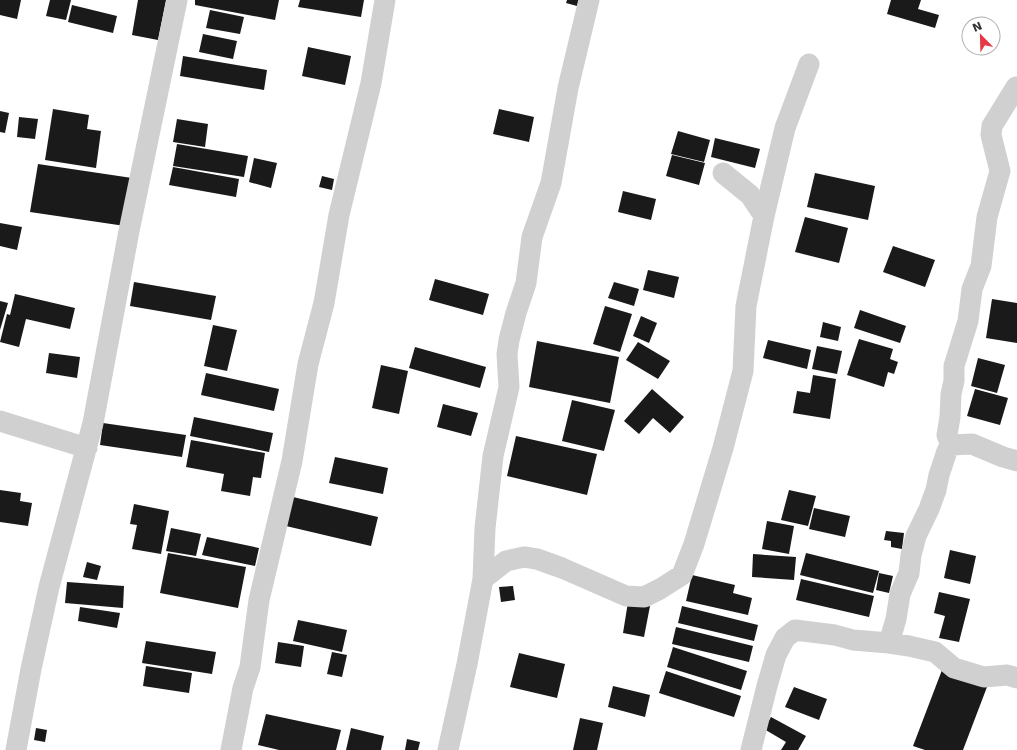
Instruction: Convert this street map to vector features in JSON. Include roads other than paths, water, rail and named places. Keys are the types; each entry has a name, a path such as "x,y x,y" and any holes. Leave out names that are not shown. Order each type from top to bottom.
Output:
{"street":[{"path":"16,750 31,669 48,595 93,423 101,374 141,170 177,0"},
{"path":"231,750 243,688 250,666 259,600 292,461 308,364 324,303 339,215 371,83 385,0"},
{"path":"448,750 467,664 483,579 485,528 493,456 509,387 507,354 509,340 526,283 532,237 551,183 568,88 589,0"},
{"path":"483,579 506,561 524,557 537,559 562,568 626,596 644,597 682,575 694,544 723,448 743,371 746,306 764,216 785,128 809,64"},
{"path":"951,445 947,435 950,417 951,394 954,381 954,366 968,321 972,289 982,266 987,217 1000,171 991,135 992,126 1016,87"},
{"path":"723,173 750,195 764,216"},
{"path":"0,421 87,448"},
{"path":"951,445 972,444 1003,457 1017,461"},
{"path":"889,643 896,619 900,594 910,573 911,555 916,536 929,509 947,451 951,445"},
{"path":"751,750 776,655 785,638 795,630 835,635 853,640 889,643 935,652 954,668 984,677 1007,675 1017,678"}]}
